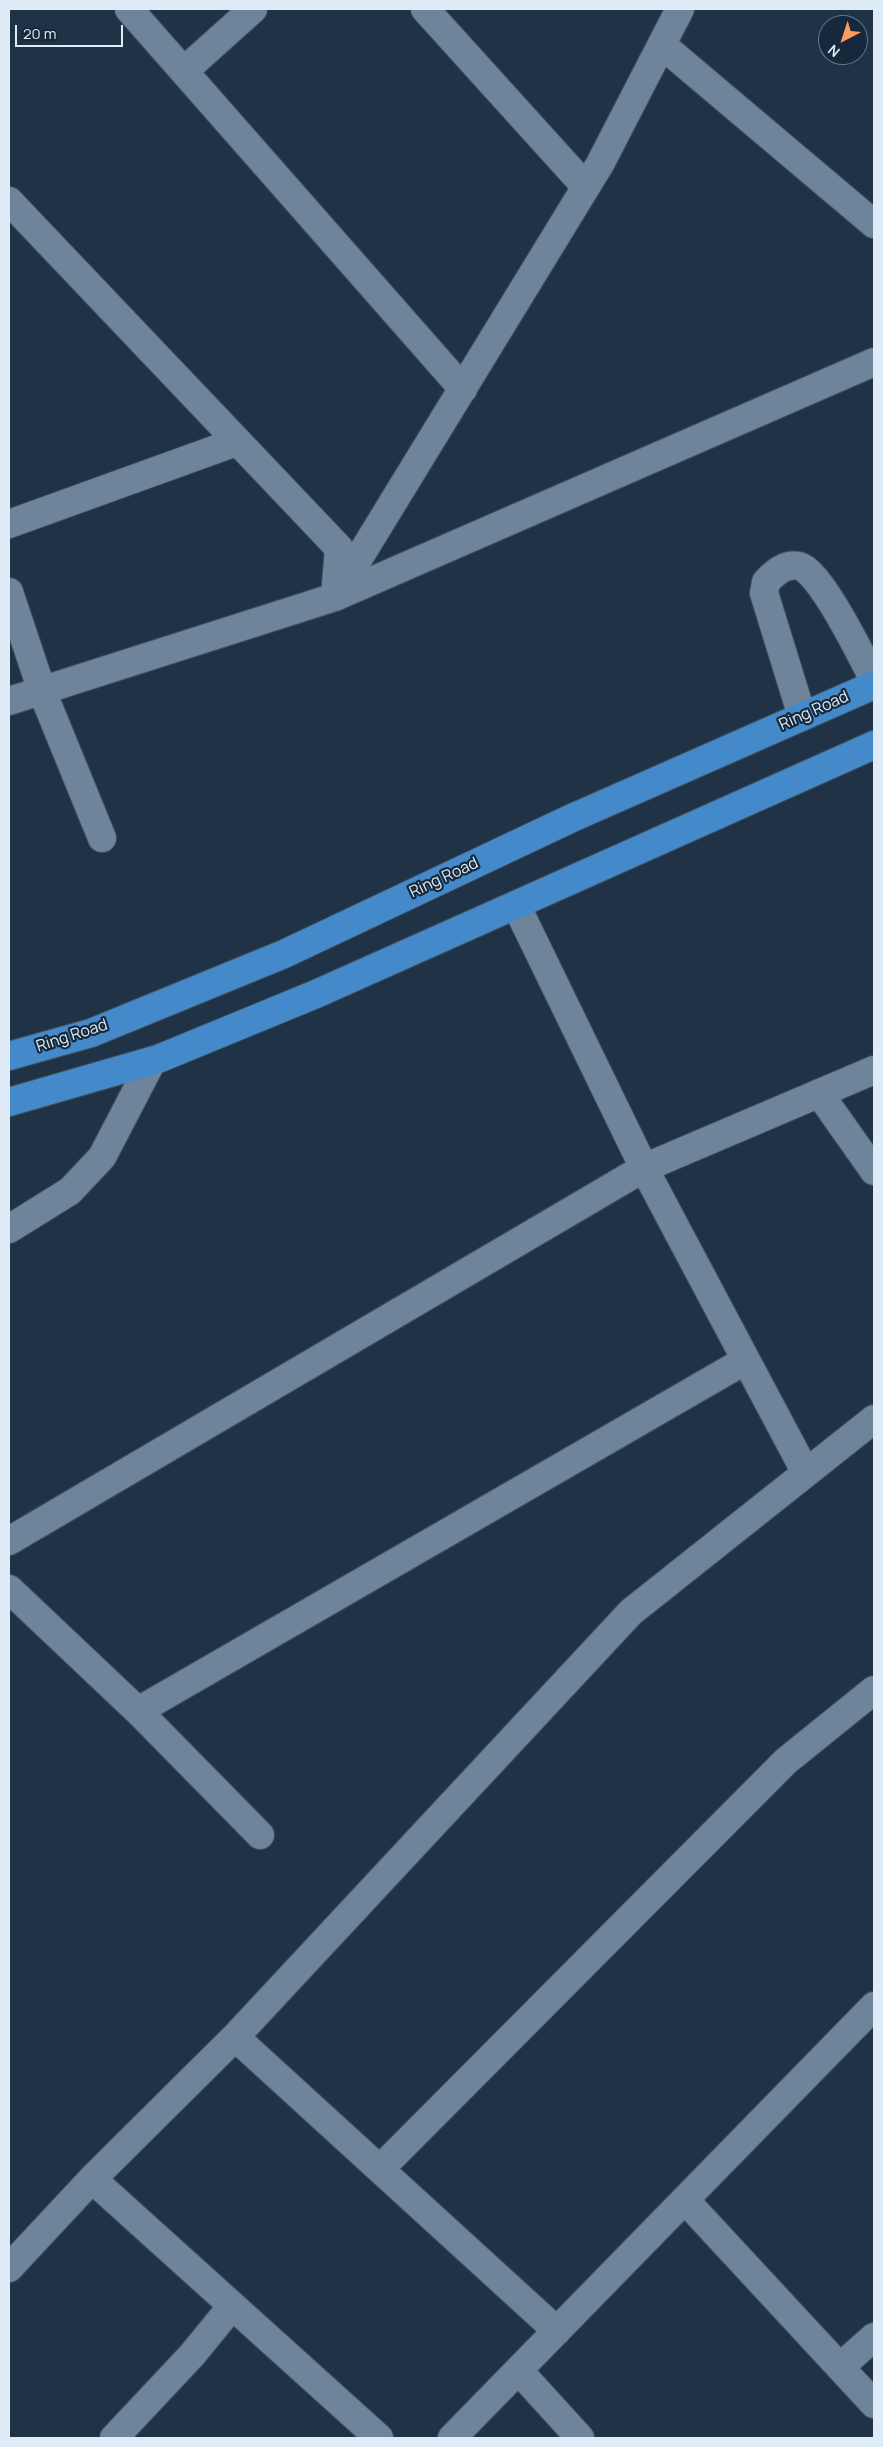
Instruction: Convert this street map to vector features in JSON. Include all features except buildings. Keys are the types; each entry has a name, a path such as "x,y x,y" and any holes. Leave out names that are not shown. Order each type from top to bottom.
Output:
{"highway":[{"name":"Ring Road","path":"9,1056 91,1032 284,954 572,818 874,684"},
{"path":"9,1102 152,1061 316,994 874,746"}],"street":[{"path":"129,9 463,389"},
{"path":"184,71 253,9"},
{"path":"426,9 586,187"},
{"path":"335,597 586,187 680,9"},
{"path":"662,44 874,224"},
{"path":"9,201 236,442 340,548 335,597"},
{"path":"9,701 335,597 874,362"},
{"path":"9,524 236,442"},
{"path":"802,716 764,593 766,582 787,566 800,566 813,575 835,608 874,680"},
{"path":"9,592 42,691 102,838"},
{"path":"516,905 644,1168 806,1473"},
{"path":"9,1229 70,1191 102,1157 152,1061"},
{"path":"9,1541 644,1168 874,1070"},
{"path":"819,1093 874,1171"},
{"path":"138,1711 746,1360"},
{"path":"9,2268 92,2179 235,2037 631,1612 874,1419"},
{"path":"9,1589 138,1711 260,1835"},
{"path":"380,2169 786,1761 874,1690"},
{"path":"452,2438 874,2006"},
{"path":"235,2037 556,2331"},
{"path":"92,2179 378,2438"},
{"path":"685,2200 874,2404"},
{"path":"114,2438 192,2355 232,2306"},
{"path":"840,2367 874,2337"},
{"path":"519,2371 580,2438"}]}
